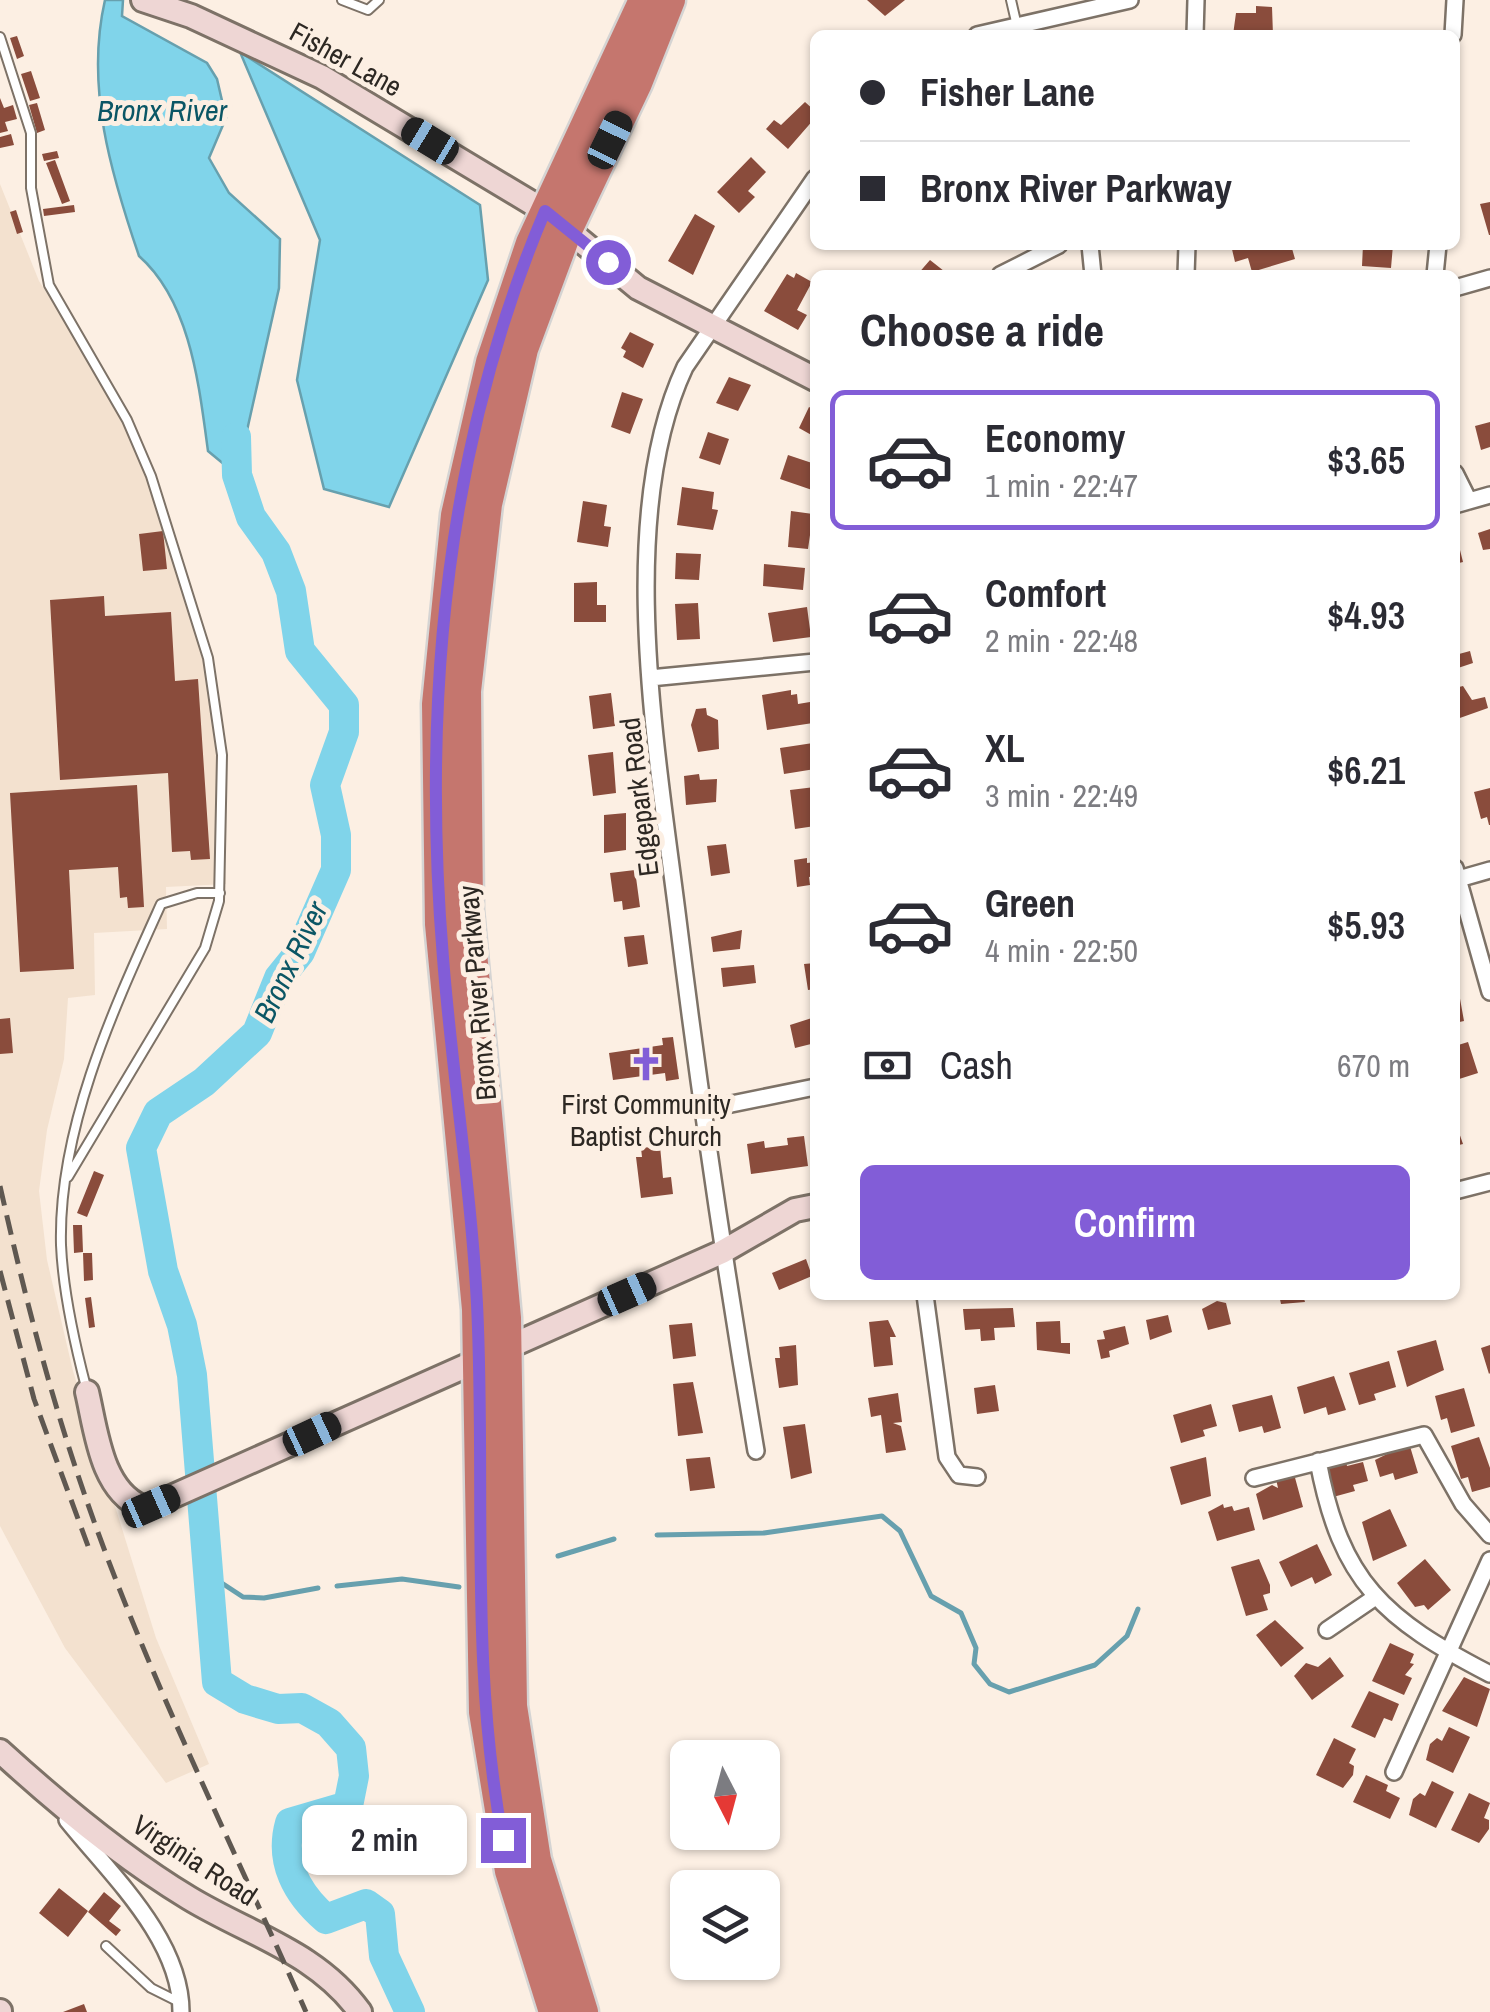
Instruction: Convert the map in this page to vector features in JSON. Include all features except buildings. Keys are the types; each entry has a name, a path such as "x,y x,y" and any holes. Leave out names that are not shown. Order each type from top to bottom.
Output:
{"highway":[{"name":"Bronx River Parkway","path":"584,2012 536,1860 515,1736 509,1643 507,1347 500,1223 468,910 466,691 476,581 499,442 557,220 644,0"},
{"name":"Bronx River Parkway","path":"554,2012 514,1886 488,1746 480,1636 479,1360 470,1205 440,924 438,688 452,547 474,423 509,302 637,83 670,0"}],"street":[{"name":"Fisher Lane","path":"142,0 191,8 322,77 557,220 630,282 810,376"},
{"path":"1000,30 1130,0"},
{"path":"1195,30 1196,0"},
{"path":"1453,30 1456,0"},
{"name":"Edgepark Road","path":"756,1450 702,1110 650,678 648,578 661,440 670,399 684,367 810,185"},
{"path":"1010,270 1050,250"},
{"path":"1460,287 1490,278"},
{"path":"1462,503 1490,494"},
{"path":"650,678 810,662"},
{"path":"1460,875 1490,870"},
{"path":"1460,890 1490,992"},
{"path":"702,1110 810,1088"},
{"path":"1460,1191 1490,1182"},
{"path":"87,1392 107,1468 127,1501 151,1506 722,1252 795,1210 810,1207"},
{"path":"926,1300 947,1457 959,1476 978,1477"},
{"path":"1254,1478 1424,1435 1463,1504 1490,1535"},
{"path":"1318,1461 1338,1536 1374,1598 1408,1628 1490,1674"},
{"path":"1394,1772 1490,1560"},
{"path":"1326,1630 1374,1598"},
{"name":"Virginia Road","path":"0,1750 50,1797 186,1896 313,1962 343,1988 360,2012"},
{"path":"50,1797 153,1928 181,1984 181,2007"}],"lane":[{"path":"342,0 368,10 380,0"},
{"path":"1011,0 1018,26"},
{"path":"0,37 31,133 31,188 49,286 139,448 173,536 208,658 222,755 220,893 206,948 68,1177"},
{"path":"87,1392 74,1338 61,1244 73,1130 161,904 197,893 220,893"},
{"path":"106,1946 151,1988 181,2007"}],"shaded area":[{"path":"0,184 39,281 123,412 168,532 216,710 226,884 166,887 167,929 94,933 95,995 68,998 64,1059 47,1130 39,1191 47,1260 73,1371 156,1638 209,1764 166,1783 65,1648 0,1526"}],"water":[{"name":"Bronx River","path":"105,0 123,0 122,16 207,63 217,79 226,118 209,158 229,193 280,239 279,288 237,475 208,451 190,346 170,297 139,256 119,194 100,98 98,65"},
{"path":"240,52 480,205 488,280 389,507 324,489 297,380 320,240"}],"waterway":[{"name":"Bronx River","path":"236,437 237,475 251,517 276,552 291,591 300,651 344,705 344,732 325,785 336,835 336,870 300,952 279,978 257,1033 204,1082 158,1113 141,1148 163,1271 182,1325 192,1375 217,1682 245,1699 278,1709 302,1708 329,1723 351,1748 354,1776 348,1806 290,1823 289,1864 299,1888 326,1919 366,1904 380,1914 384,1956 410,2012"},
{"path":"657,1535 764,1533 882,1516 900,1531 931,1596 961,1613 976,1648 974,1664 990,1684 1009,1692 1095,1665 1127,1636 1138,1609"},
{"path":"558,1556 614,1539"},
{"path":"208,1574 243,1597 264,1598 318,1588"},
{"path":"337,1586 402,1579 459,1587"}],"railway":[{"path":"0,1186 47,1375 106,1554 160,1687 306,2012"},
{"path":"0,1271 34,1399 88,1546"}],"place":[{"name":"First Community Baptist Church","path":"646,1064"}],"route":[{"path":"503,1840 482,1684 480,1386 475,1272 440,924 436,766 439,672 452,547 474,423 509,302 545,211 608,262"}]}
